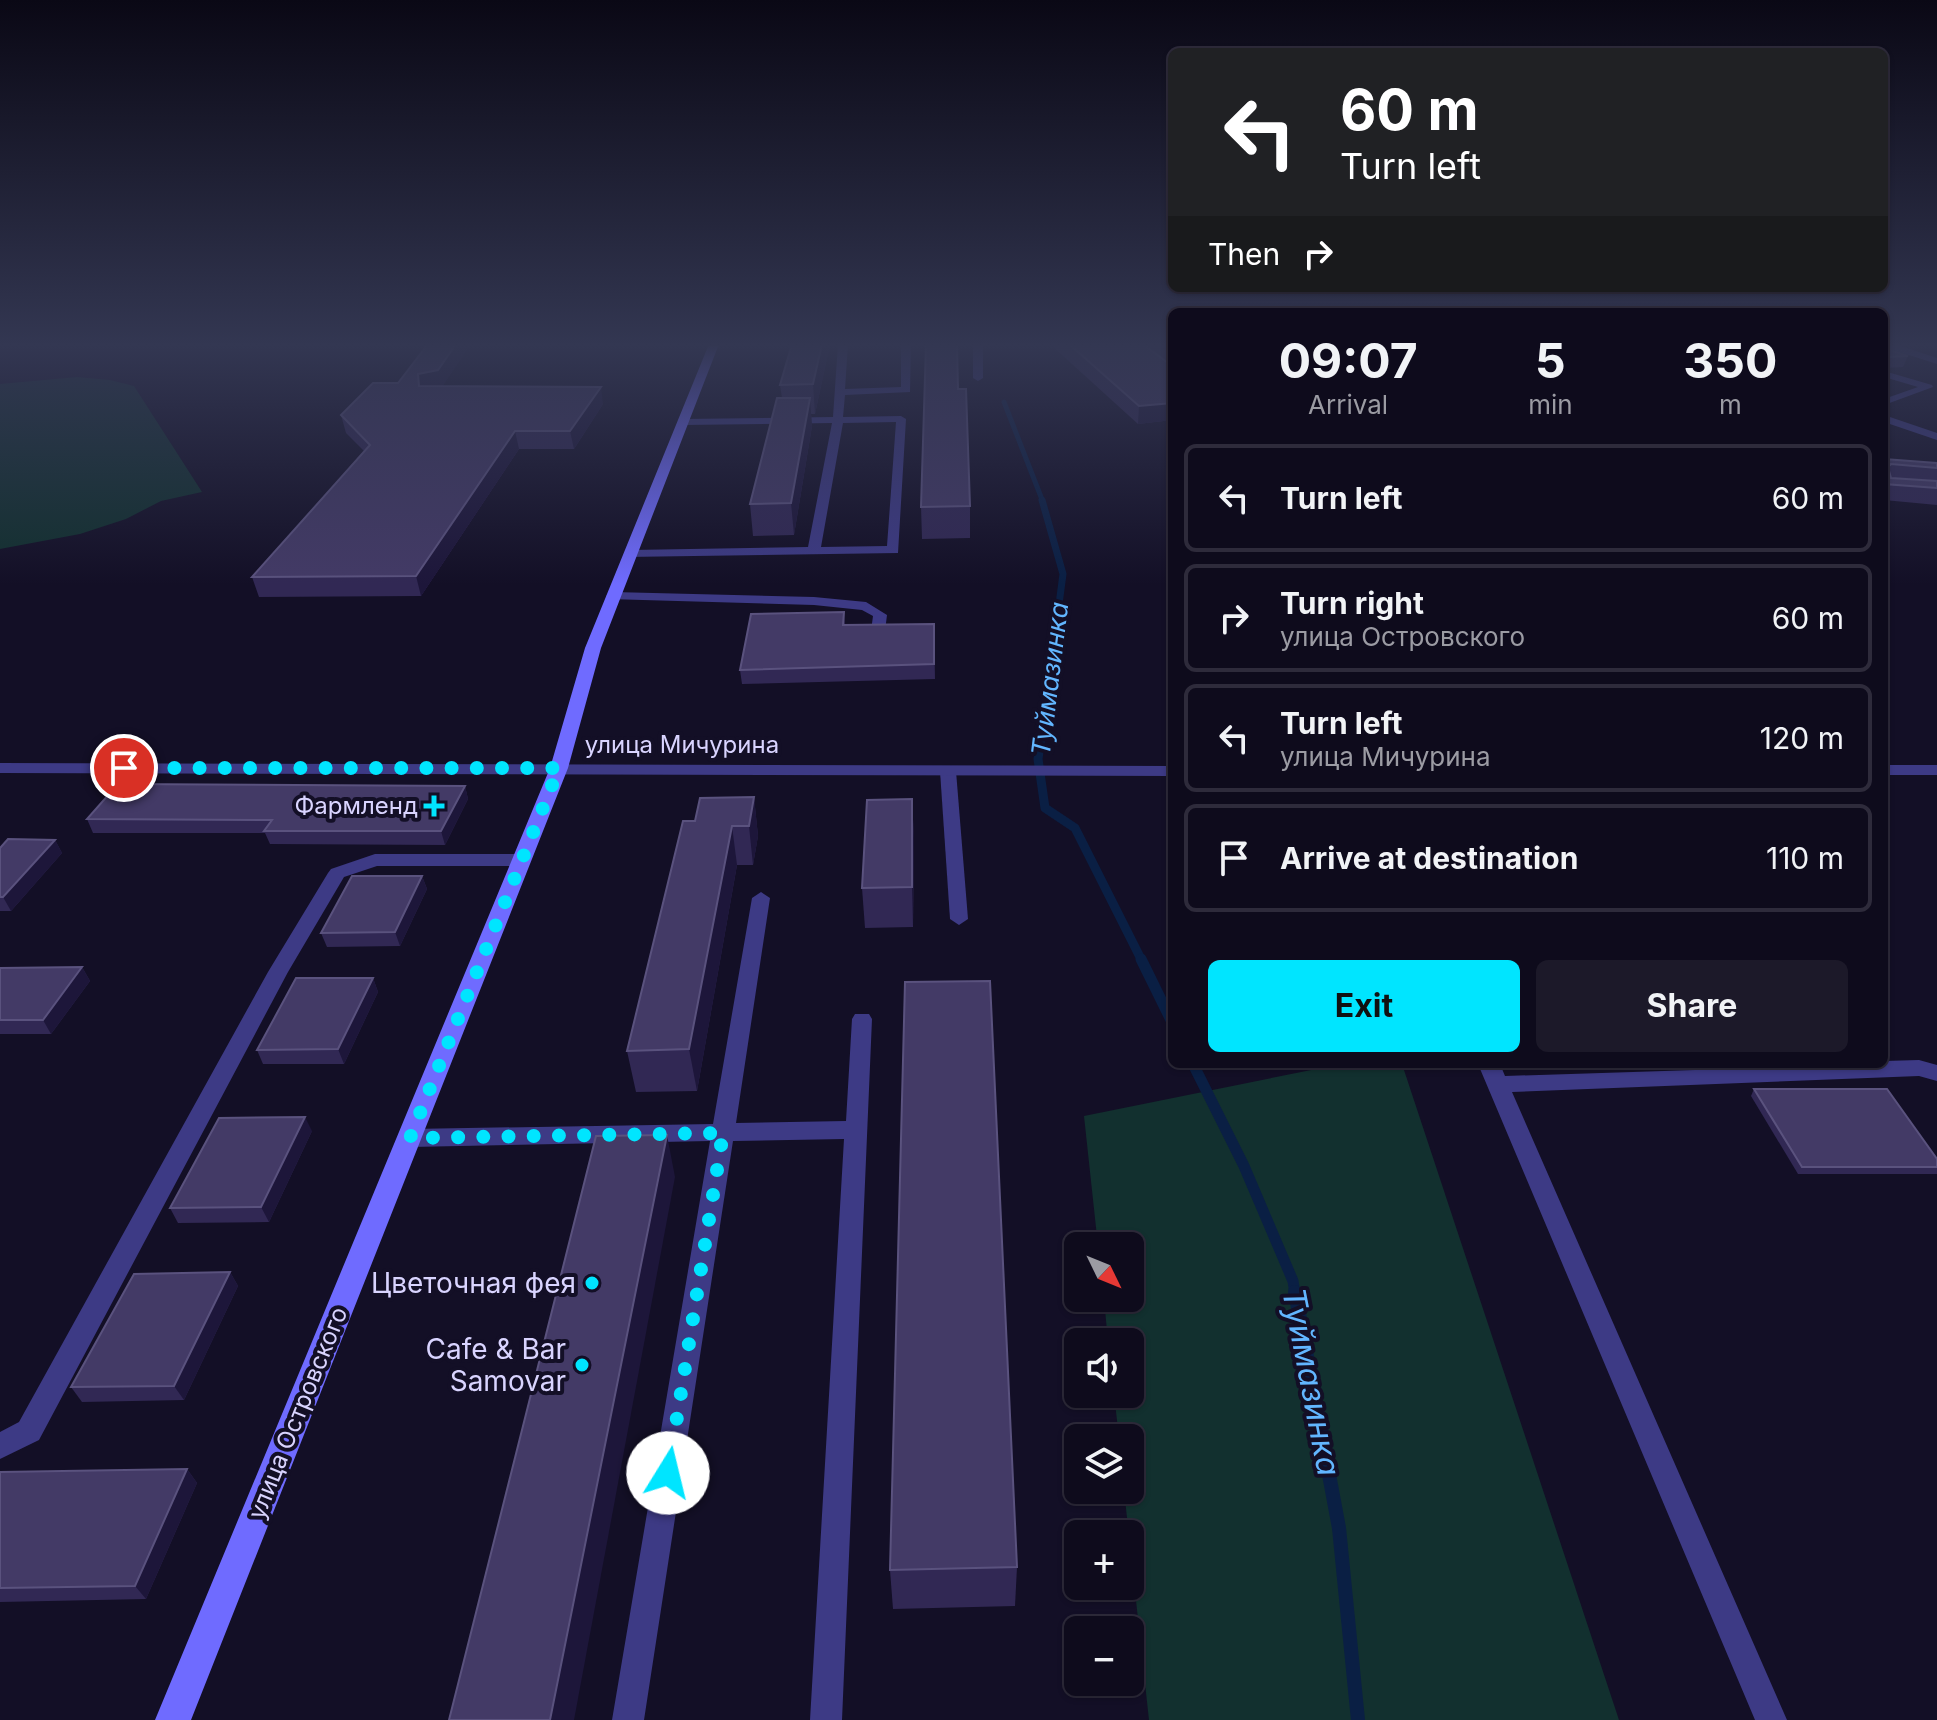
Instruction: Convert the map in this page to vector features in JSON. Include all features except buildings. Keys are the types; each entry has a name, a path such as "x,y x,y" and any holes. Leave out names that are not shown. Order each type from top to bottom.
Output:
{"main road":[{"name":"улица Островского","path":"173,1720 559,768 593,648 682,424"}],"street":[{"name":"улица Мичурина","path":"0,768 1168,771"},
{"path":"1888,770 1937,770"}],"lane":[{"path":"814,551 837,424"},
{"path":"630,554 893,550 901,424"},
{"path":"1901,424 1937,437"},
{"path":"613,596 814,601 866,606 880,615 878,631"},
{"path":"948,771 959,919"},
{"path":"0,1446 29,1431 278,972 337,873 375,860 522,860"},
{"path":"628,1720 761,898"},
{"path":"826,1720 862,1019"},
{"path":"1771,1720 1494,1074 1919,1068 1937,1073"},
{"path":"410,1138 856,1130"}],"green space":[{"path":"0,424 159,424 202,492 161,501 126,519 80,534 0,549"},
{"path":"1321,1068 1403,1068 1619,1720 1149,1720 1144,1674 1144,1616 1138,1616 1136,1600 1144,1600 1144,1520 1127,1520 1126,1504 1144,1504 1144,1424 1117,1424 1116,1408 1144,1408 1144,1328 1107,1328 1105,1312 1144,1312 1144,1232 1096,1232 1084,1116"}],"waterway":[{"name":"Туймазинка","path":"1013,424 1043,502"},
{"name":"Туймазинка","path":"1042,500 1063,574 1046,703"},
{"name":"Туймазинка","path":"1046,701 1038,759 1045,808 1075,828 1141,960"},
{"name":"Туймазинка","path":"1141,960 1168,1014"},
{"name":"Туймазинка","path":"1195,1068 1244,1166 1293,1281 1295,1294"},
{"name":"Туймазинка","path":"1295,1292 1339,1528 1358,1720"}],"place":[{"name":"Фармленд","path":"434,806"},
{"name":"Цветочная фея","path":"592,1283"},
{"name":"Cafe & Bar Samovar","path":"582,1365"}],"route":[{"path":"124,768 559,768 410,1138 723,1133 668,1473"}]}
